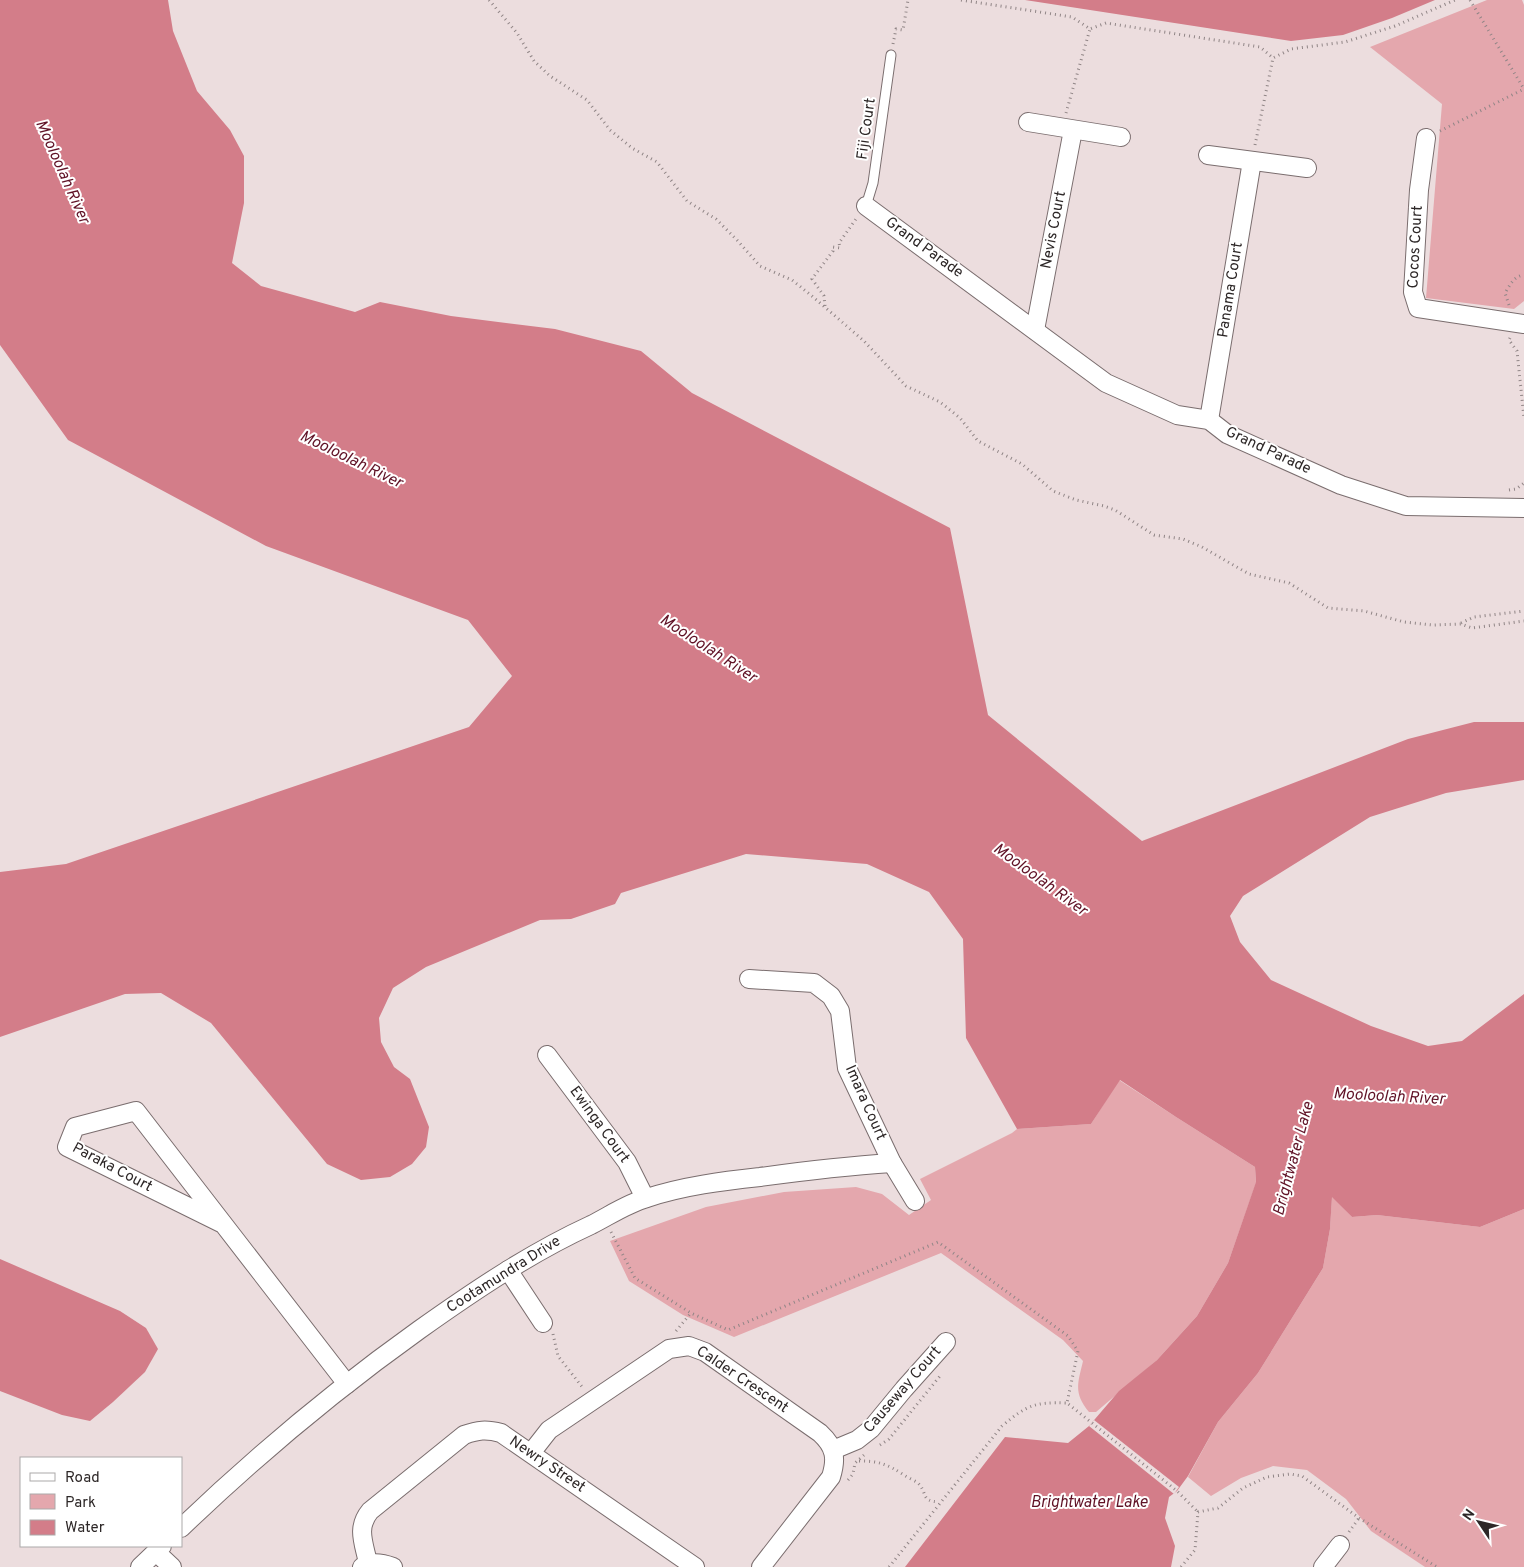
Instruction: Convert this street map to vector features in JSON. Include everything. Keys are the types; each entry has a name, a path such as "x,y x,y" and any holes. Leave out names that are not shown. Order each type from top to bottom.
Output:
{"street":[{"path":"1028,122 1121,137"},
{"name":"Nevis Court","path":"1036,330 1068,129"},
{"name":"Cocos Court","path":"1426,138 1419,190 1413,292 1418,308 1518,323"},
{"path":"1208,155 1307,168"},
{"name":"Panama Court","path":"1209,420 1252,161"},
{"name":"Grand Parade","path":"866,206 1106,382 1178,415 1209,420 1227,434 1341,485 1406,506 1524,507"},
{"name":"Imara Court","path":"749,979 814,983 831,996 840,1011 847,1068 892,1164 915,1202"},
{"name":"Ewinga Court","path":"547,1055 627,1162 646,1198"},
{"name":"Paraka Court","path":"223,1224 67,1147 75,1127 136,1110 347,1384"},
{"name":"Cootamundra Drive","path":"182,1527 230,1482 347,1384 458,1303 508,1270 566,1236 646,1198 717,1182 838,1166 892,1164"},
{"path":"508,1270 543,1323"},
{"name":"Causeway Court","path":"840,1448 857,1440 871,1429 946,1342"},
{"name":"Calder Crescent","path":"531,1453 549,1430 586,1404 669,1349 689,1346 705,1352 840,1448"},
{"name":"Newry Street","path":"365,1565 361,1530 363,1520 370,1511 464,1435 486,1429 501,1433 695,1567"},
{"path":"761,1567 831,1477 840,1448"},
{"path":"1322,1567 1340,1545"},
{"path":"140,1567 159,1549 172,1567"},
{"path":"365,1565 385,1564 393,1567"}],"lane":[{"name":"Fiji Court","path":"866,206 873,183 891,55"}],"path":[{"path":"489,0 517,33 534,61 545,71 587,100 610,130 632,148 657,162 687,201 716,219 760,266 792,280 864,341 906,386 940,402 960,418 978,441 1022,464 1053,491 1076,500 1115,510 1154,536 1183,539 1202,547 1249,574 1288,583 1328,608 1364,612 1404,622 1433,625 1461,624 1472,628 1524,621"},
{"path":"891,55 896,29 903,30 908,0"},
{"path":"961,0 1072,17 1090,29"},
{"path":"1273,58 1291,49 1345,42 1395,26 1455,0"},
{"path":"1426,138 1524,89 1470,0"},
{"path":"1090,29 1106,23 1116,24 1260,48 1273,58"},
{"path":"1068,129 1090,29"},
{"path":"1252,161 1273,58"},
{"path":"825,307 824,296 812,279 833,251 833,247 840,248 839,243 866,206"},
{"path":"1524,275 1511,282 1505,293 1512,314 1518,323 1509,340 1517,351 1524,418"},
{"path":"1461,624 1474,617 1524,611"},
{"path":"604,1219 636,1278 691,1313 728,1330 938,1242 1068,1336 1078,1350 1067,1403"},
{"path":"676,1331 691,1313"},
{"path":"543,1323 554,1335 558,1356 583,1388"},
{"path":"668,1333 676,1331 685,1332"},
{"path":"874,1448 889,1439 944,1371"},
{"path":"576,1392 591,1382"},
{"path":"889,1567 1002,1426 1017,1413 1032,1405 1050,1402 1067,1403 1177,1491 1198,1512 1195,1550 1182,1567"},
{"path":"840,1448 857,1462 875,1461 887,1464 919,1484 925,1497 930,1502 940,1502"},
{"path":"848,1481 853,1474 857,1462 866,1453"},
{"path":"1198,1512 1218,1508 1243,1488 1267,1477 1290,1474 1302,1476 1359,1518 1437,1567"}],"green space":[{"path":"1487,0 1522,0 1524,5 1524,301 1514,309 1426,298 1442,104 1370,47"},
{"path":"1119,1080 1255,1167 1256,1183 1228,1263 1197,1316 1157,1360 1096,1412 1089,1412 1079,1393 1078,1382 1083,1361 1063,1340 941,1253 734,1337 683,1315 629,1281 610,1241 706,1207 784,1192 856,1187 882,1194 909,1215 931,1200 920,1179 1017,1129 1091,1124"},
{"path":"1332,1196 1352,1217 1377,1215 1480,1227 1524,1209 1524,1567 1425,1567 1371,1531 1346,1499 1307,1470 1273,1466 1241,1478 1211,1496 1188,1477 1218,1422 1258,1373 1323,1268 1330,1229"}],"water":[{"path":"0,0 168,0 173,31 197,91 230,130 244,156 244,203 232,263 261,286 355,312 380,302 451,316 555,329 641,351 692,393 950,528 988,715 1142,841 1408,739 1474,722 1524,722 1524,780 1446,793 1370,817 1243,896 1230,916 1240,942 1271,980 1371,1026 1428,1046 1462,1041 1524,994 1524,1209 1480,1227 1377,1215 1352,1217 1332,1197 1330,1229 1323,1268 1258,1373 1218,1422 1188,1476 1177,1491 1169,1497 1165,1518 1175,1546 1171,1567 905,1567 1005,1437 1068,1443 1089,1426 1119,1391 1157,1360 1197,1316 1228,1263 1256,1182 1255,1167 1120,1080 1091,1124 1017,1129 966,1038 963,939 929,892 867,864 746,854 621,893 615,904 571,919 540,920 426,967 393,988 379,1018 381,1042 394,1067 410,1079 429,1127 426,1147 412,1164 390,1177 361,1180 327,1164 211,1023 161,993 125,994 0,1037 0,872 66,864 469,727 512,676 468,620 266,546 68,440 0,345"},
{"path":"1025,0 1435,0 1392,18 1343,35 1291,41"},
{"path":"0,1259 120,1311 146,1328 158,1349 145,1372 90,1421 62,1415 0,1391"}],"pier":[{"path":"1094,1420 1179,1487 1174,1494 1089,1426"}],"water label":[{"name":"Mooloolah River","path":"62,172"},
{"name":"Mooloolah River","path":"351,460"},
{"name":"Mooloolah River","path":"708,649"},
{"name":"Mooloolah River","path":"1040,880"},
{"name":"Mooloolah River","path":"1389,1097"},
{"name":"Brightwater Lake","path":"1294,1159"},
{"name":"Brightwater Lake","path":"1089,1503"}]}
